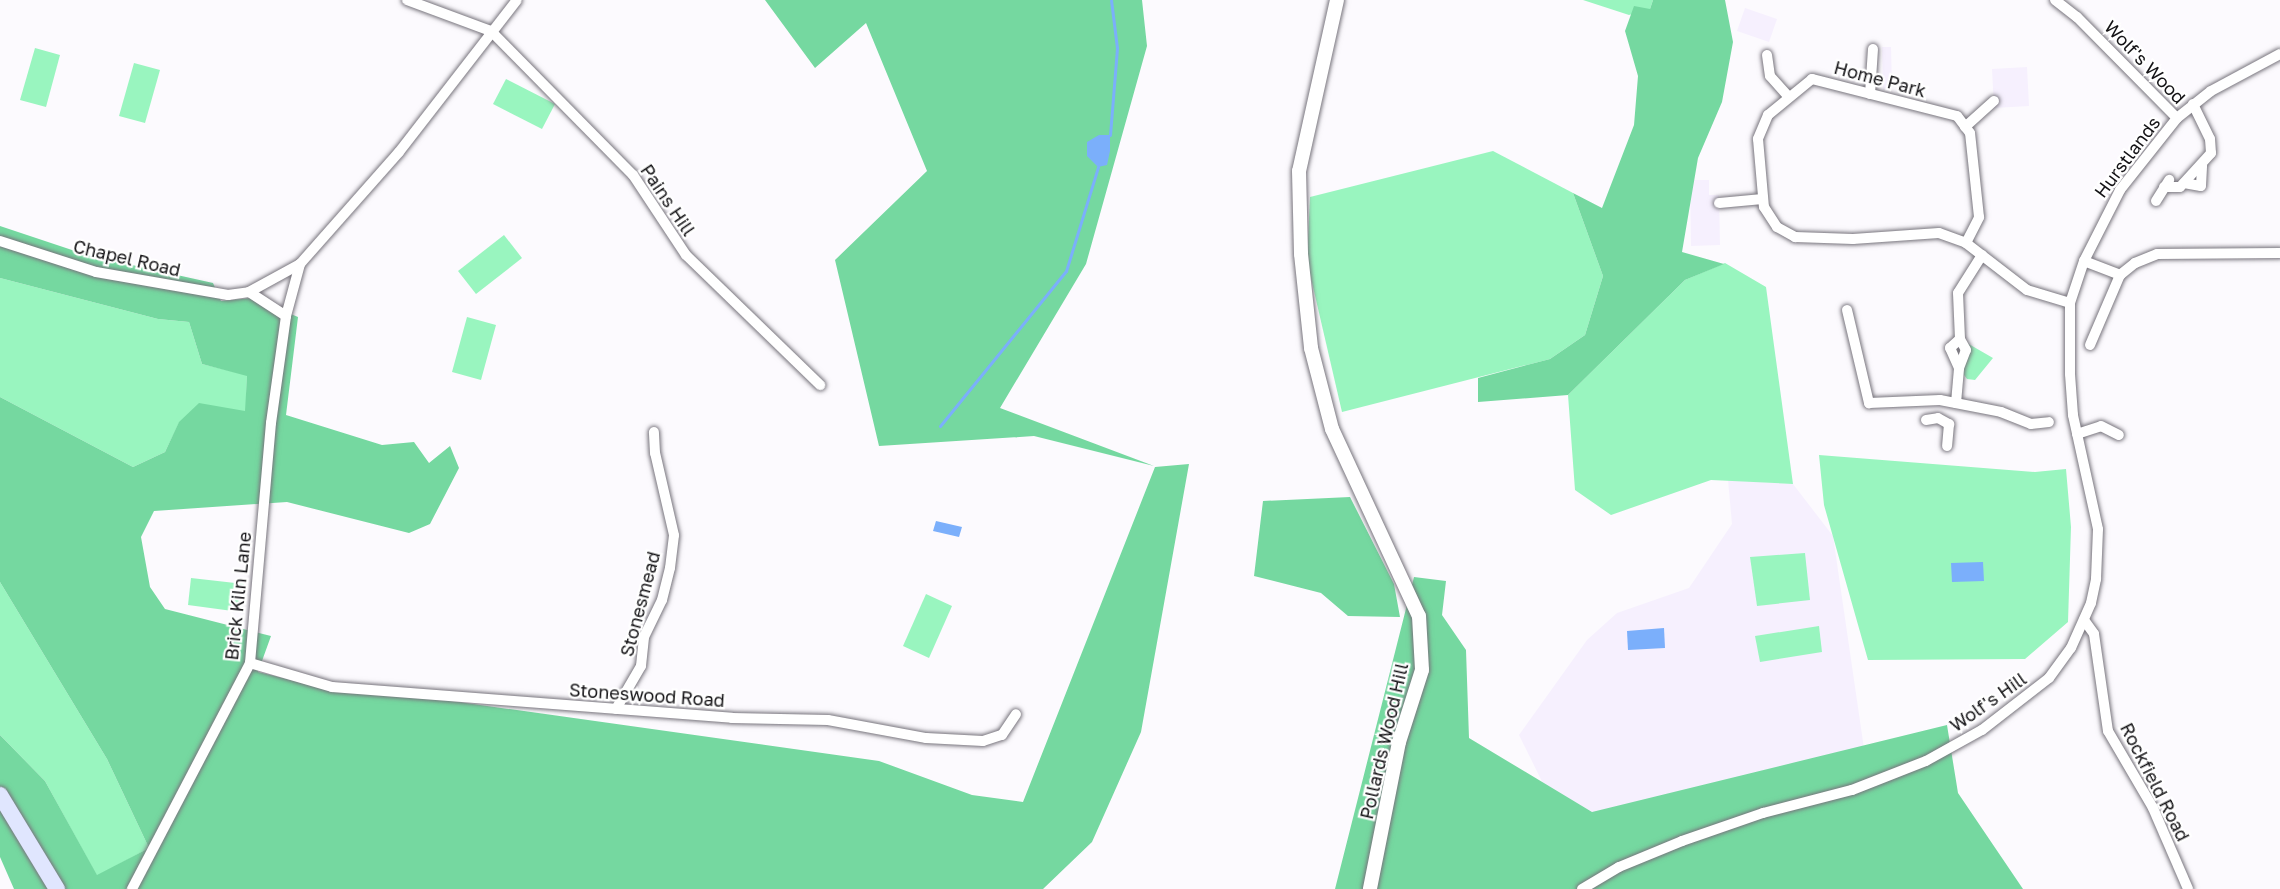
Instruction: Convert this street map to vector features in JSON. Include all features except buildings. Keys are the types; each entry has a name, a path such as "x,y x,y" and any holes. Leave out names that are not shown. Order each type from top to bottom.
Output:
{"main road":[{"path":"0,795 57,889"}],"street":[{"path":"408,0 491,32"},
{"path":"300,264 286,316 249,292 300,264 399,152 517,0"},
{"name":"Pollards Wood Hill","path":"1337,0 1299,171 1301,254 1311,348 1338,437 1419,616 1422,670 1399,742 1370,889"},
{"name":"Wolf's Wood","path":"2061,1 2177,118"},
{"name":"Pains Hill","path":"491,32 633,175 686,255 820,385"},
{"path":"1870,94 1873,49"},
{"name":"Hurstlands","path":"2070,303 2084,261 2120,190 2177,118 2193,104 2242,72 2280,54"},
{"path":"1767,55 1770,76 1788,96"},
{"name":"Home Park","path":"1965,127 1957,116 1812,79 1788,96 1768,115 1758,140 1763,199 1777,227 1795,237 1854,239 1939,233 1966,243 2027,290 2070,303"},
{"path":"1966,243 1979,216 1970,133 1965,127 1994,101"},
{"path":"2156,201 2166,184 2180,187 2211,153 2210,139 2193,104"},
{"path":"1719,203 1763,199"},
{"name":"Chapel Road","path":"0,241 96,272 228,295 249,292"},
{"path":"2090,345 2120,275 2135,263 2157,254 2280,253"},
{"path":"1956,403 1959,368 1966,350 1960,339 1958,293 1982,255"},
{"path":"2084,261 2120,275"},
{"name":"Wolf's Hill","path":"1582,889 1619,867 1682,841 1762,813 1852,790 1943,753 1982,730 2049,678 2071,648 2084,620 2096,579 2098,529 2077,434 2070,374 2070,303"},
{"path":"1847,310 1869,403 1940,400 2001,412 2031,424 2049,422"},
{"name":"Brick Kiln Lane","path":"132,889 250,663 271,423 286,316"},
{"path":"1938,418 1940,400"},
{"path":"1926,420 1938,418 1949,424 1947,446"},
{"path":"2077,434 2101,426 2120,435"},
{"name":"Stonesmead","path":"616,709 641,666 644,637 662,600 670,568 674,535 655,453 654,432"},
{"name":"Rockfield Road","path":"2084,620 2094,634 2108,731 2153,808 2188,889"},
{"name":"Stoneswood Road","path":"250,663 264,669 332,687 616,709 828,720 926,738 983,741 1002,735 1016,714"}],"shaded area":[{"path":"1745,8 1777,19 1769,42 1737,31"},
{"path":"1882,47 1891,47 1892,89 1883,90"},
{"path":"2027,67 2029,106 1994,108 1992,69"},
{"path":"1690,180 1709,180 1709,195 1719,195 1720,245 1691,246"},
{"path":"1728,480 1793,484 1833,536 1868,776 1568,834 1519,735 1587,640 1617,613 1689,588 1732,524"}],"green space":[{"path":"765,0 1142,0 1147,46 1086,264 1000,408 1154,466 1034,436 879,446 835,260 927,171 866,23 815,68"},
{"path":"1583,0 1653,0 1650,9 1629,15"},
{"path":"1653,0 1725,0 1733,42 1722,102 1698,158 1682,252 1724,264 1685,280 1568,395 1478,402 1478,378 1550,359 1585,335 1603,276 1573,193 1602,208 1634,125 1638,76 1625,31 1634,6 1650,9"},
{"path":"35,48 60,55 46,107 20,100"},
{"path":"134,63 160,70 145,123 119,116"},
{"path":"506,79 555,104 542,129 493,104"},
{"path":"1493,151 1573,193 1603,276 1585,335 1550,359 1342,412 1307,261 1310,197"},
{"path":"0,226 87,255 213,283 221,301 252,298 298,317 286,415 382,445 414,442 429,463 450,446 459,468 430,524 409,533 287,502 154,511 141,537 150,587 165,609 271,636 258,672 341,692 445,700 879,761 972,795 1023,802 1155,467 1189,464 1141,732 1092,842 1043,889 14,889 0,857 0,735 45,781 97,875 149,848 107,759 0,582 0,397 133,467 165,452 179,422 199,403 245,411 247,376 202,364 189,322 158,319 0,278"},
{"path":"504,235 522,258 476,294 458,271"},
{"path":"1725,263 1766,287 1793,484 1711,480 1611,515 1575,490 1568,395 1685,280"},
{"path":"0,278 158,319 189,322 202,364 247,375 246,411 179,423 165,452 133,467 0,397"},
{"path":"467,317 496,325 481,380 452,372"},
{"path":"1960,339 1993,358 1975,380 1967,379 1959,368 1966,350"},
{"path":"1819,455 2035,472 2066,469 2071,527 2068,622 2025,659 1868,660 1824,505"},
{"path":"1350,497 1394,584 1400,617 1348,616 1321,593 1254,576 1263,501"},
{"path":"1805,553 1810,600 1757,606 1750,557"},
{"path":"1414,577 1446,581 1442,615 1466,650 1469,738 1592,812 1947,725 1958,793 2023,889 1335,889"},
{"path":"191,578 244,584 240,612 188,605"},
{"path":"0,582 107,759 149,848 97,876 45,781 0,735"},
{"path":"926,594 952,606 929,658 903,646"},
{"path":"1819,626 1822,652 1760,662 1755,636"}],"water":[{"path":"1099,135 1110,135 1110,151 1107,165 1098,167 1087,156 1087,142"},
{"path":"936,521 962,527 959,537 933,531"},
{"path":"1983,562 1984,581 1952,582 1951,563"},
{"path":"1664,628 1665,648 1628,650 1627,631"}],"waterway":[{"path":"1110,135 1117,48 1111,0"},
{"path":"940,426 1066,271 1098,167"}]}
